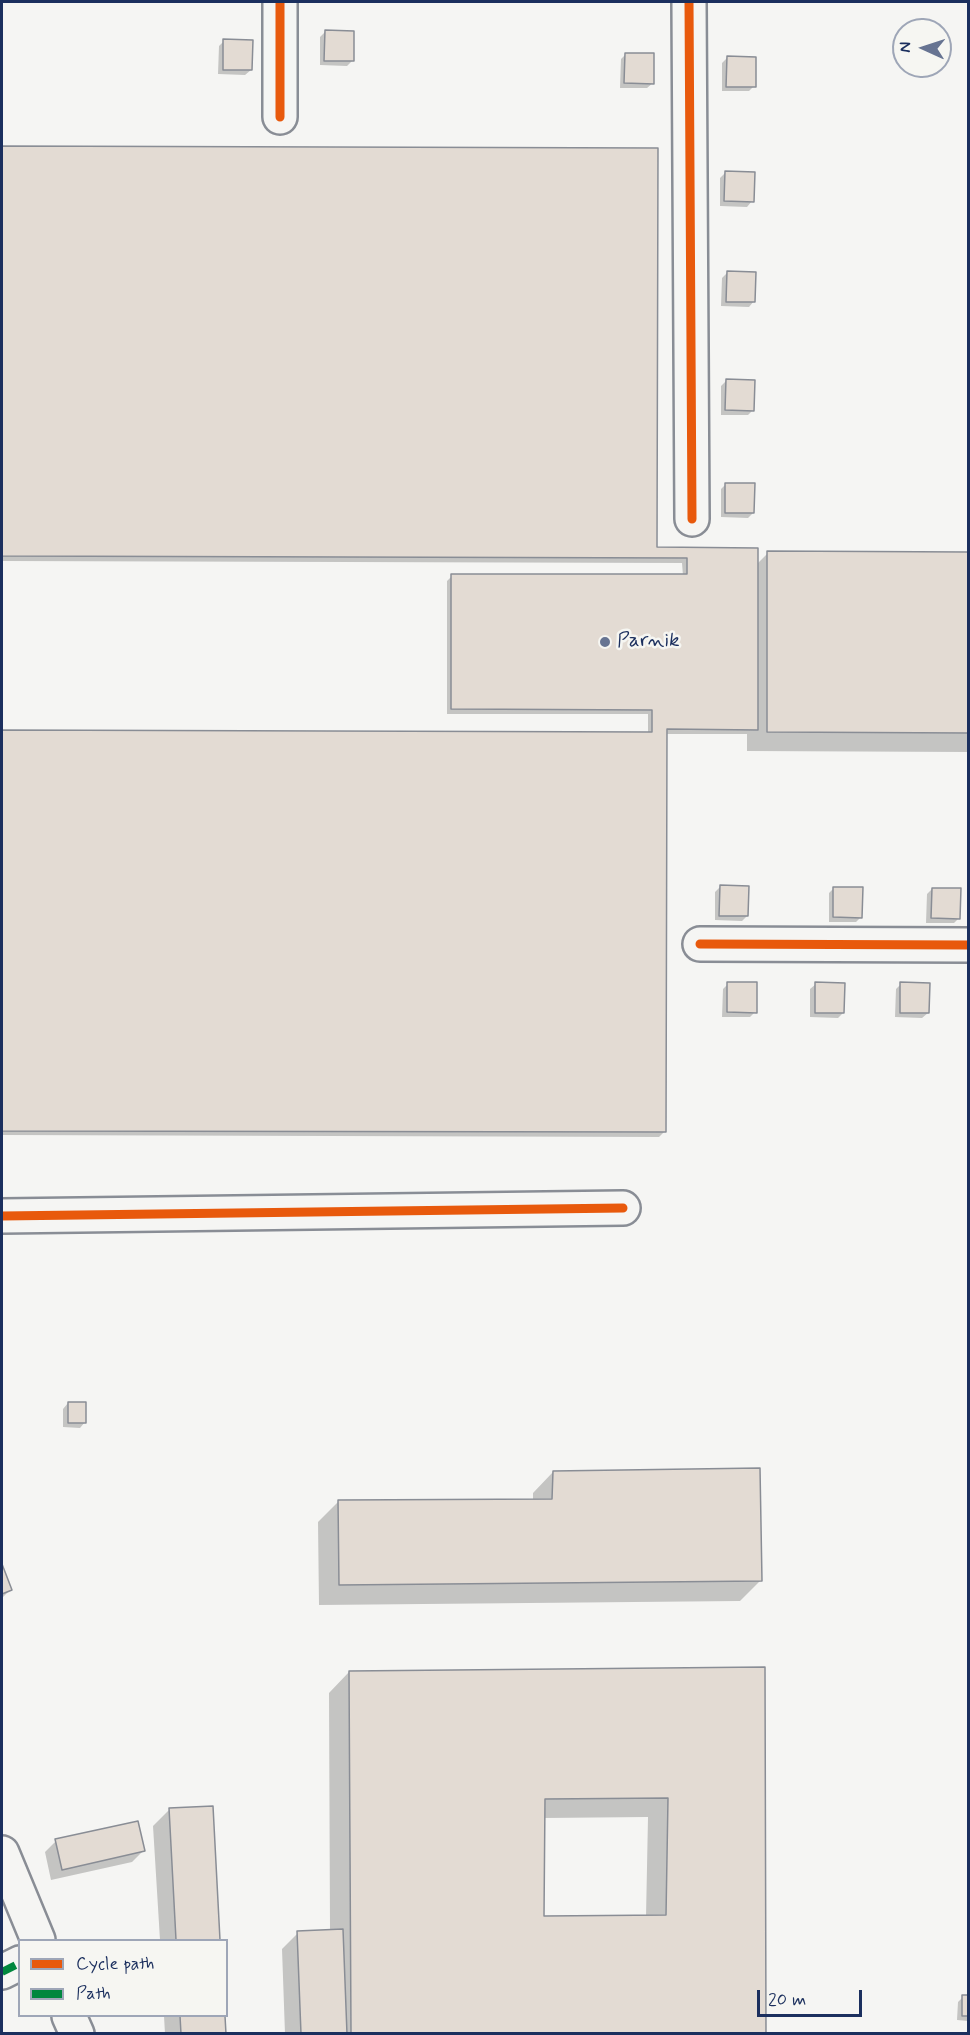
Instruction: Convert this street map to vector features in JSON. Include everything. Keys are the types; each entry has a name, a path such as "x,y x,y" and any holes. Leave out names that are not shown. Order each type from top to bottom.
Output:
{"street":[{"path":"280,2 280,117"},
{"path":"689,2 692,519"},
{"path":"700,944 969,945"},
{"path":"2,1216 623,1208"},
{"path":"2,1852 37,1939"},
{"path":"2,1972 18,1965"},
{"path":"69,2017 77,2034"}],"building":[{"path":"325,30 354,31 354,61 324,61"},
{"path":"223,39 253,40 252,70 223,70"},
{"path":"625,53 654,53 654,84 624,83"},
{"path":"727,56 756,57 756,87 726,87"},
{"name":"Parnik","path":"2,146 658,148 657,547 758,548 758,730 667,729 666,1132 2,1131 2,730 652,732 652,710 451,709 451,574 687,574 687,558 2,556"},
{"path":"725,171 755,172 754,202 724,201"},
{"path":"727,271 756,272 755,302 726,302"},
{"path":"726,379 755,380 754,411 725,410"},
{"path":"725,483 755,483 754,513 725,513"},
{"path":"767,551 968,552 968,733 767,732"},
{"path":"720,885 749,886 748,916 719,916"},
{"path":"833,887 863,887 862,918 833,917"},
{"path":"932,888 961,888 960,919 931,918"},
{"path":"727,982 757,982 757,1013 727,1012"},
{"path":"815,982 845,983 844,1013 815,1013"},
{"path":"900,982 930,983 929,1013 900,1013"},
{"path":"68,1402 86,1402 86,1423 68,1423"},
{"path":"760,1468 762,1581 339,1585 338,1500 552,1499 553,1471"},
{"path":"2,1564 12,1590 2,1594"},
{"path":"765,1667 766,2034 351,2034 349,1671","holes":["668,1798 666,1915 544,1916 545,1799"]},
{"path":"213,1806 220,1939 176,1939 169,1808"},
{"path":"138,1821 145,1851 62,1870 55,1839"},
{"path":"343,1929 347,2034 301,2034 297,1931"},
{"path":"962,1995 968,1995 968,2016 962,2016"},
{"path":"180,2017 225,2017 226,2034 181,2034"}],"marked path":[{"path":"2,1972 18,1964"}],"cycle path":[{"path":"280,2 280,117"},
{"path":"689,2 692,519"},
{"path":"700,944 968,945"},
{"path":"2,1216 623,1208"}],"place":[{"name":"Parnik","path":"605,642"}]}
